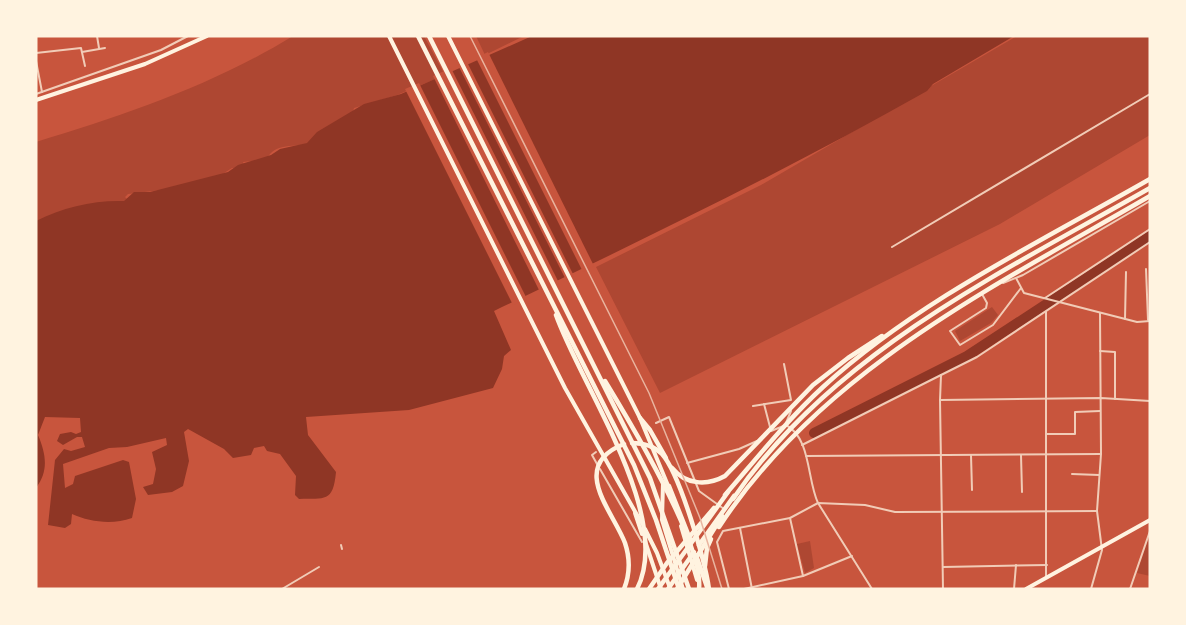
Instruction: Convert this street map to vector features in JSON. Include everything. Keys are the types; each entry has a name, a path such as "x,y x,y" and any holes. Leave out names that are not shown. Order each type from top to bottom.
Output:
{"highway":[{"path":"418,36 634,465 656,520 678,589"},
{"path":"429,36 650,478 689,589"},
{"path":"640,418 656,439 672,467 681,476 698,483 711,482 725,476 828,372 958,289 1150,178"},
{"path":"669,589 734,496 807,414 881,350 934,313 1150,188"},
{"path":"709,589 705,564 707,548 728,512 769,460 846,388 892,352 981,293 1150,196"},
{"path":"550,298 559,324 619,453 637,503 647,546 646,566 637,589"},
{"path":"649,589 667,563 801,408 850,364 903,324"},
{"path":"589,352 622,408 680,520 697,564 699,589"},
{"path":"624,589 629,572 627,549 601,500 597,481 600,465 608,454 631,443 653,448 662,455 671,470 704,560 709,589"},
{"path":"669,486 709,589"},
{"path":"660,589 728,492"},
{"path":"678,589 734,496"}],"main road":[{"path":"36,100 145,64 207,36"},
{"path":"389,36 587,428 628,497 657,553 669,589"},
{"path":"448,36 640,418 664,471 699,589"},
{"path":"664,471 662,520 683,589"},
{"path":"628,497 647,546 660,589"},
{"path":"1026,589 1150,520"}],"street":[{"path":"97,36 99,48"},
{"path":"36,94 160,50 188,36"},
{"path":"36,53 81,48 85,66"},
{"path":"82,52 105,48"},
{"path":"36,61 42,92"},
{"path":"892,247 1150,94"},
{"path":"991,288 1016,278 1150,201"},
{"path":"1046,298 1150,230"},
{"path":"802,445 978,357 1150,242"},
{"path":"1016,278 1024,293 1137,322 1149,321 1146,268"},
{"path":"1125,272 1125,319"},
{"path":"981,293 987,303 986,308 950,331 960,345 993,325 1021,288"},
{"path":"1046,312 1048,509 1046,577"},
{"path":"1091,589 1102,545 1097,511 1101,454 1100,313"},
{"path":"1100,351 1115,352 1115,399"},
{"path":"687,463 739,449 786,425 792,409 784,364"},
{"path":"941,375 943,589"},
{"path":"940,400 1101,398 1150,402"},
{"path":"753,406 791,400"},
{"path":"764,404 771,431"},
{"path":"1047,434 1075,434 1075,411 1101,411"},
{"path":"656,423 669,417 699,492 728,512"},
{"path":"786,425 796,434 802,445 812,489 818,503 872,589"},
{"path":"597,452 592,455 650,556"},
{"path":"806,456 1101,454"},
{"path":"971,455 972,490"},
{"path":"1021,455 1022,492"},
{"path":"1072,474 1100,475"},
{"path":"729,589 717,542 723,531 790,518 818,503 865,505 895,512 1048,509 1097,511"},
{"path":"790,518 803,576"},
{"path":"740,528 752,588"},
{"path":"1130,589 1150,531"},
{"path":"341,545 342,549"},
{"path":"744,589 803,576 852,556"},
{"path":"1014,589 1016,565"},
{"path":"943,567 1047,565"},
{"path":"282,589 319,567"}],"shaded area":[{"path":"293,36 424,36 445,75 397,95 354,108 352,115 320,137 303,144 275,150 267,159 243,162 245,167 232,168 221,175 161,190 128,194 125,197 128,200 36,224 36,142 135,110 200,84 263,54"},
{"path":"476,36 524,36 485,55"},
{"path":"532,36 1014,36 933,84 927,91 874,121 658,232 494,311 511,350 504,356 502,369 493,388 409,410 306,417 308,435 336,472 333,489 326,497 299,499 295,495 296,476 280,454 267,451 264,446 254,448 251,455 233,458 224,449 188,429 184,432 189,461 183,486 172,492 148,495 143,487 153,484 156,469 152,452 167,445 166,438 127,447 109,448 63,464 65,488 73,484 75,476 123,460 129,462 136,499 132,518 101,522 72,514 71,524 65,528 48,525 55,460 64,449 71,451 85,447 82,437 77,437 63,445 57,441 60,434 81,432 80,418 45,417 38,435 45,462 43,475 36,488 36,221 79,205 124,201 134,192 150,192 228,172 238,165 271,155 280,149 307,143 317,132 364,104 401,94"},
{"path":"1017,36 1150,36 1150,135 1000,224 660,393 596,267 761,185"},
{"path":"992,307 998,315 991,323 960,341 955,331"},
{"path":"1148,540 1150,540 1150,576 1137,573"},
{"path":"810,541 814,568 805,573 797,544"}],"pier":[{"path":"488,52 594,266 583,272 476,58"},
{"path":"467,62 574,276 566,280 458,65"},
{"path":"451,68 559,283 540,292 433,76"},
{"path":"419,83 527,299 513,305 405,89"}],"waterway":[{"path":"814,433 967,356 1150,236"}],"railway":[{"path":"470,36 649,393 700,518 722,589"}]}
